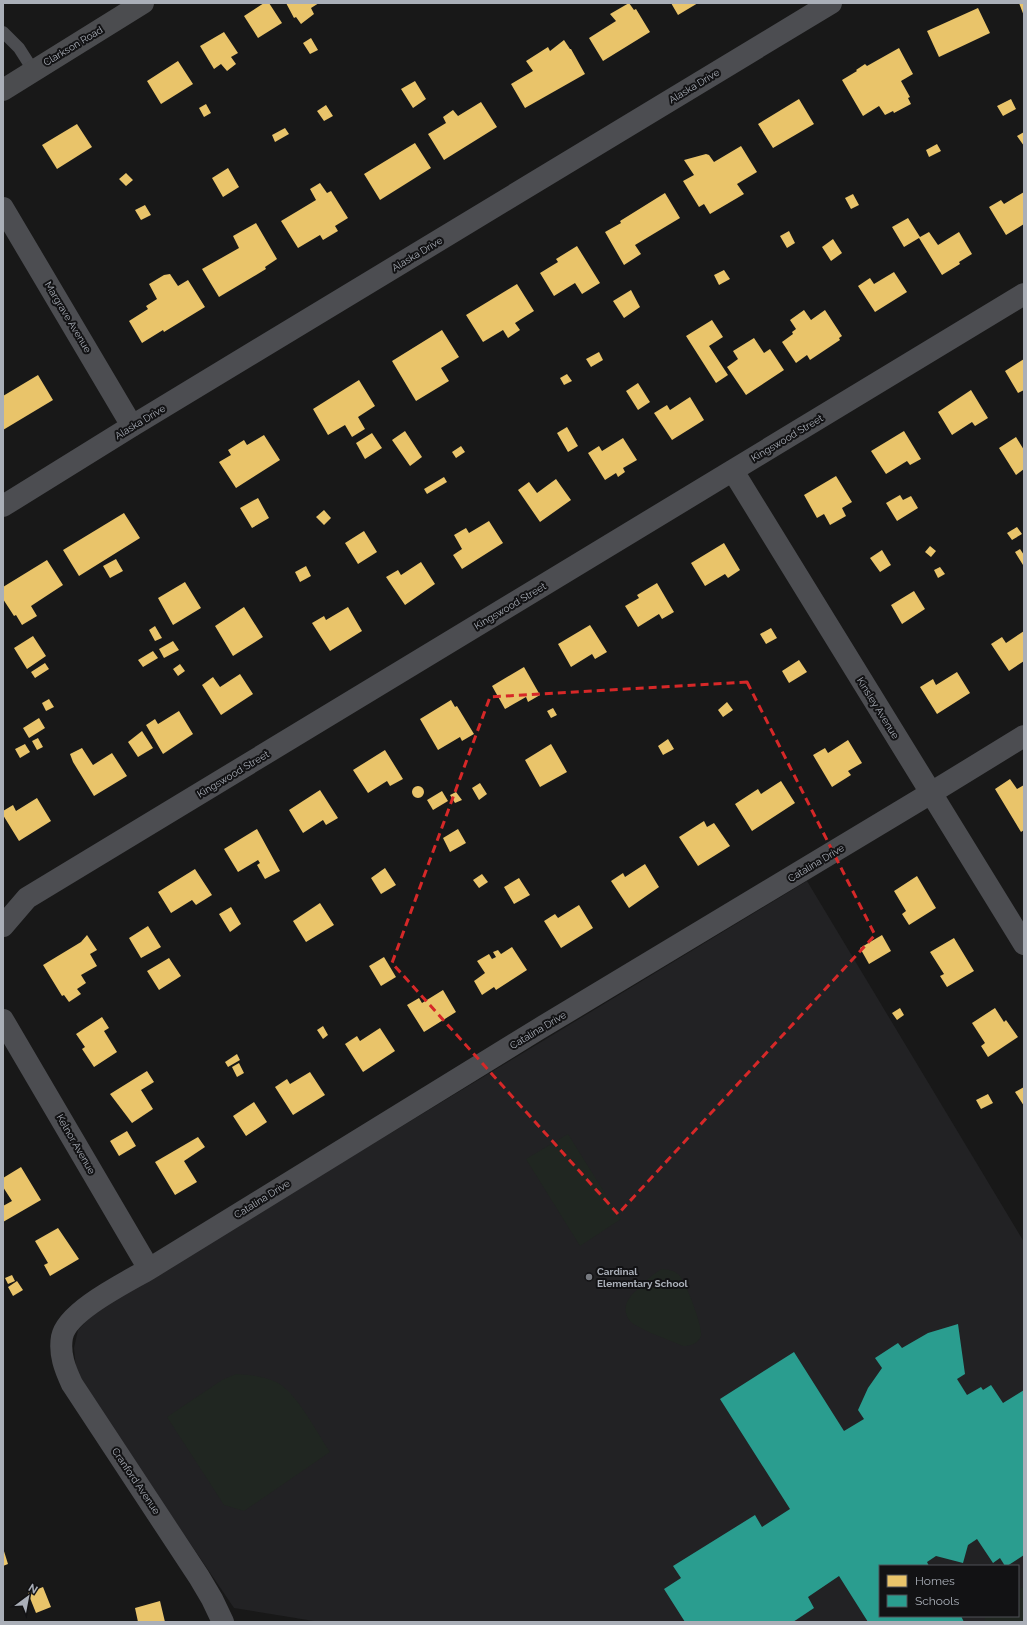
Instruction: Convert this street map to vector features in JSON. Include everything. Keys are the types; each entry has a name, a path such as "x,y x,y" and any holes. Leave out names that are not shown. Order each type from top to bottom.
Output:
{"street":[{"name":"Clarkson Road","path":"3,90 143,3"},
{"name":"Alaska Drive","path":"3,506 132,426 831,3"},
{"name":"Margrave Avenue","path":"3,208 132,426"},
{"name":"Kingswood Street","path":"3,926 27,898 1024,294"},
{"name":"Kinsley Avenue","path":"732,471 1024,944"},
{"name":"Catalina Drive","path":"62,1336 69,1324 80,1312 94,1301 149,1269 537,1030 1024,736"},
{"name":"Kelnor Avenue","path":"3,1020 149,1269"},
{"name":"Cranford Avenue","path":"62,1336 61,1354 65,1370 72,1384 199,1577 215,1604 223,1622"}],"lane":[{"path":"3,32 19,48 33,70"}],"highlighted area":[{"path":"747,682 875,935 618,1214 392,963 490,697"}],"shaded area":[{"name":"Cardinal Elementary School","path":"807,881 1024,1242 1024,1622 320,1622 234,1608 84,1387 76,1369 74,1348 78,1330 95,1312"},
{"path":"568,1134 621,1219 580,1246 526,1159"},
{"path":"662,1269 677,1273 682,1279 690,1295 701,1331 700,1339 694,1344 683,1346 655,1335 640,1328 627,1317 626,1304 630,1297 648,1279"},
{"path":"236,1374 266,1378 284,1387 306,1413 330,1452 244,1511 224,1505 167,1417 222,1380"},
{"path":"1024,1586 1024,1622 985,1622 985,1617 1019,1617 1019,1589"}],"building: Homes":[{"path":"264,3 269,3 282,23 258,38 244,16"},
{"path":"286,3 319,3 311,8 314,14 301,24 296,17 294,18"},
{"path":"629,3 634,10 636,9 650,32 603,61 589,38 616,21 610,14"},
{"path":"671,3 698,3 678,15"},
{"path":"1019,3 1024,3 1024,16"},
{"path":"978,8 990,33 939,57 927,31"},
{"path":"224,32 238,53 231,57 236,64 227,71 221,64 214,69 200,46"},
{"path":"311,38 318,50 310,54 303,43"},
{"path":"564,40 571,49 585,74 525,108 511,84 533,71 526,61 548,47 550,51"},
{"path":"899,48 913,74 901,81 910,97 908,98 911,104 894,113 893,111 885,115 879,106 863,116 842,80 865,64 867,66"},
{"path":"178,61 193,84 161,104 147,81"},
{"path":"415,81 426,99 413,108 401,89"},
{"path":"799,99 814,124 773,148 758,124"},
{"path":"1011,99 1016,109 1003,116 997,106"},
{"path":"481,102 497,127 444,160 428,134 446,123 443,117 453,110 458,116"},
{"path":"206,104 211,113 204,117 199,108"},
{"path":"326,105 333,116 324,121 317,111"},
{"path":"77,124 92,147 57,169 42,145"},
{"path":"285,128 289,134 275,142 272,135"},
{"path":"1024,132 1024,146 1017,136"},
{"path":"415,143 431,168 380,200 364,174"},
{"path":"937,144 941,151 929,157 926,150"},
{"path":"741,146 757,172 737,184 744,194 710,214 704,204 699,207 683,181 694,175 684,160 706,154 709,155 714,162"},
{"path":"228,168 239,187 223,197 212,178"},
{"path":"126,173 133,180 126,186 119,179"},
{"path":"320,183 327,193 331,191 348,218 335,226 338,231 323,240 320,235 298,248 281,221 316,200 310,189"},
{"path":"1024,192 1024,224 1006,235 989,207 1001,200 1004,204"},
{"path":"665,193 680,218 635,245 641,254 624,265 605,232"},
{"path":"853,194 859,205 851,209 845,198"},
{"path":"145,205 151,215 141,220 135,210"},
{"path":"908,218 920,237 929,232 938,245 959,232 972,254 959,262 960,264 942,275 919,238 904,247 892,227"},
{"path":"256,223 277,259 265,267 266,269 219,297 202,269 239,248 233,236"},
{"path":"789,231 795,243 787,248 780,236"},
{"path":"833,239 842,253 831,261 822,247"},
{"path":"577,246 600,283 582,294 575,283 554,296 540,273 558,262 556,259"},
{"path":"724,270 730,279 719,285 714,275"},
{"path":"894,272 907,292 875,312 858,286 870,278 874,284"},
{"path":"170,274 178,286 188,280 205,307 164,332 163,330 142,343 129,321 148,309 146,306 157,299 149,284 164,275"},
{"path":"517,284 534,311 515,323 520,330 508,338 503,330 483,342 466,315"},
{"path":"631,290 640,307 624,318 613,301"},
{"path":"804,310 811,320 825,310 842,336 839,338 840,340 810,360 807,355 796,363 782,342 793,334 792,332 796,329 790,320"},
{"path":"712,320 723,337 709,346 728,375 716,383 686,336"},
{"path":"442,330 459,357 441,368 449,381 416,401 392,361"},
{"path":"754,338 764,353 770,349 784,370 746,395 727,367 738,359 733,351"},
{"path":"599,352 603,360 591,367 586,359"},
{"path":"1024,359 1024,390 1018,393 1005,371"},
{"path":"567,374 572,381 564,385 560,378"},
{"path":"38,375 53,400 3,430 3,396"},
{"path":"359,380 375,406 358,417 365,429 352,437 345,425 328,435 313,409"},
{"path":"638,383 650,402 638,410 626,391"},
{"path":"971,390 988,418 975,426 972,422 952,435 938,412"},
{"path":"690,397 704,420 672,440 654,413 667,405 670,410"},
{"path":"567,427 578,446 568,452 557,433"},
{"path":"405,431 422,457 410,466 392,440"},
{"path":"904,431 921,459 910,465 907,461 886,474 871,451"},
{"path":"372,433 382,448 365,459 356,443"},
{"path":"264,435 280,460 236,488 219,462 231,455 228,450 244,440 247,445"},
{"path":"1016,437 1024,450 1024,469 1016,475 999,448"},
{"path":"623,438 637,460 623,468 625,472 618,477 616,473 605,480 588,453 599,446 602,451"},
{"path":"461,446 465,452 456,458 452,452"},
{"path":"836,476 852,502 842,508 846,516 830,525 824,514 817,518 804,495"},
{"path":"444,477 447,482 427,494 424,489"},
{"path":"556,479 571,500 540,522 518,490 529,482 537,493"},
{"path":"900,495 903,500 911,496 918,508 897,521 886,503"},
{"path":"258,498 269,518 252,528 240,508"},
{"path":"324,510 331,518 324,525 316,517"},
{"path":"124,513 140,538 79,576 63,550"},
{"path":"489,521 503,543 462,569 453,555 462,549 454,535 466,528 469,533"},
{"path":"1017,527 1022,534 1012,540 1007,533"},
{"path":"364,531 377,552 358,564 345,543"},
{"path":"724,543 740,570 728,578 725,574 705,586 691,563"},
{"path":"930,546 936,551 931,557 925,552"},
{"path":"1020,549 1024,555 1023,565 1015,552"},
{"path":"882,550 891,565 880,572 870,558"},
{"path":"116,559 123,571 110,578 103,566"},
{"path":"47,560 63,585 31,606 37,616 22,625 3,599 3,587"},
{"path":"421,562 435,584 405,605 386,577 398,570 401,575"},
{"path":"306,566 311,576 300,582 295,572"},
{"path":"940,567 945,574 938,578 934,570"},
{"path":"185,582 201,608 173,625 158,598"},
{"path":"657,583 674,612 662,619 659,614 638,627 625,606 639,598 637,595"},
{"path":"914,591 925,609 902,624 891,605"},
{"path":"244,607 263,637 233,656 215,626"},
{"path":"348,607 362,631 330,651 312,623 324,616 326,620"},
{"path":"590,625 607,652 595,659 592,654 571,667 558,644"},
{"path":"155,626 162,638 155,641 149,630"},
{"path":"771,628 777,638 766,644 760,634"},
{"path":"1024,631 1024,661 1009,671 991,644 1002,637 1006,643"},
{"path":"33,636 46,656 27,669 14,648"},
{"path":"173,641 179,650 164,658 159,649"},
{"path":"153,651 158,658 143,667 138,660"},
{"path":"799,660 807,672 789,683 782,671"},
{"path":"45,663 49,669 35,678 31,672"},
{"path":"180,664 185,671 178,676 173,669"},
{"path":"524,667 540,695 528,702 526,697 505,709 492,686"},
{"path":"957,672 970,693 937,714 920,687 933,679 936,685"},
{"path":"240,674 253,694 221,715 202,685 213,677 220,687"},
{"path":"49,699 54,707 46,711 42,703"},
{"path":"451,700 455,707 457,706 474,734 462,741 460,737 438,750 420,719"},
{"path":"727,702 733,710 723,717 718,710"},
{"path":"553,708 557,715 551,718 547,711"},
{"path":"179,711 193,734 163,754 146,725 155,719 158,724"},
{"path":"39,718 45,728 29,738 23,728"},
{"path":"142,731 153,748 138,757 128,742"},
{"path":"38,738 43,747 37,750 32,741"},
{"path":"668,739 674,749 663,755 658,746"},
{"path":"848,740 862,763 848,771 851,775 832,787 813,755 825,748 828,753"},
{"path":"25,744 30,752 20,758 15,749"},
{"path":"551,744 567,772 540,787 525,760"},
{"path":"82,748 93,765 112,753 127,776 94,796 73,762 70,754"},
{"path":"385,750 403,779 390,786 387,781 368,793 353,770"},
{"path":"1010,779 1017,789 1024,785 1024,830 1021,832 995,789"},
{"path":"781,781 795,803 752,831 735,804 758,789 761,794"},
{"path":"480,783 487,794 479,800 472,788"},
{"path":"416,786 420,786 424,792 420,798 416,798 412,794 412,790"},
{"path":"320,790 338,818 326,825 323,820 303,833 289,810"},
{"path":"442,791 448,801 433,810 427,800"},
{"path":"456,792 462,800 455,803 450,795"},
{"path":"37,798 51,821 19,841 3,815 3,811 13,805 16,811"},
{"path":"704,821 707,827 714,823 730,846 698,866 679,837"},
{"path":"257,829 280,871 265,879 257,865 260,863 258,860 238,872 224,849"},
{"path":"458,829 466,843 450,852 443,838"},
{"path":"645,864 659,887 629,908 611,881 623,873 625,877"},
{"path":"385,868 396,885 381,894 371,878"},
{"path":"195,869 212,895 196,905 192,900 171,913 158,892"},
{"path":"482,874 488,882 479,888 473,880"},
{"path":"917,876 936,908 909,925 902,914 906,911 894,891"},
{"path":"519,878 530,895 514,904 504,887"},
{"path":"320,903 334,925 306,942 293,921"},
{"path":"579,905 593,928 561,948 544,921 555,914 558,918"},
{"path":"231,907 241,924 230,932 219,914"},
{"path":"148,926 161,947 141,958 129,938"},
{"path":"87,935 97,950 90,954 97,966 81,975 86,983 77,989 81,994 69,1002 64,995 62,996 43,965 81,942"},
{"path":"882,935 891,951 869,964 860,948"},
{"path":"954,938 974,971 947,987 940,976 944,974 930,952"},
{"path":"512,947 527,970 496,990 494,987 482,995 474,981 485,973 477,961 489,954 492,959 496,957 493,952 498,950 501,954"},
{"path":"384,957 396,977 381,986 369,966"},
{"path":"169,958 181,976 159,990 147,971"},
{"path":"443,990 456,1012 424,1032 407,1005 419,998 422,1003"},
{"path":"900,1008 904,1015 897,1020 892,1013"},
{"path":"995,1008 1004,1022 1006,1020 1018,1037 988,1057 981,1046 985,1043 972,1023"},
{"path":"102,1017 109,1028 104,1031 117,1052 94,1067 82,1049 85,1047 76,1034"},
{"path":"323,1026 328,1035 323,1039 317,1030"},
{"path":"380,1028 395,1051 363,1072 345,1044 357,1036 360,1041"},
{"path":"237,1054 240,1060 228,1067 225,1062"},
{"path":"239,1063 244,1073 237,1077 232,1067"},
{"path":"147,1071 154,1082 141,1090 153,1109 132,1123 110,1094"},
{"path":"310,1072 325,1095 293,1115 275,1087 287,1079 290,1084"},
{"path":"1024,1087 1024,1106 1015,1092"},
{"path":"988,1094 993,1103 981,1109 976,1100"},
{"path":"254,1102 267,1122 246,1136 233,1116"},
{"path":"127,1131 136,1146 119,1156 110,1141"},
{"path":"198,1137 205,1147 184,1161 197,1182 175,1195 155,1162"},
{"path":"21,1167 41,1200 3,1222 3,1206 12,1201 3,1187 3,1178"},
{"path":"58,1228 79,1259 50,1276 44,1265 48,1263 35,1241"},
{"path":"12,1275 15,1281 8,1284 5,1278"},
{"path":"17,1281 23,1290 13,1296 8,1287"},
{"path":"3,1548 8,1564 3,1566"},
{"path":"43,1587 51,1607 36,1613 28,1593"},
{"path":"160,1601 165,1622 138,1622 135,1608"}],"building: Schools":[{"path":"958,1324 965,1374 957,1379 967,1395 981,1387 983,1390 991,1385 1003,1403 1024,1390 1024,1555 1009,1565 1004,1565 1000,1558 993,1563 977,1539 968,1545 963,1563 936,1556 927,1562 928,1565 879,1565 879,1617 962,1617 964,1622 868,1622 839,1576 808,1597 814,1608 793,1622 685,1622 664,1589 681,1578 673,1566 755,1515 762,1527 790,1509 720,1399 794,1352 844,1431 864,1419 858,1410 868,1388 882,1368 875,1358 898,1343 902,1348 928,1333"}],"place":[{"name":"Cardinal Elementary School","path":"589,1277"}]}
